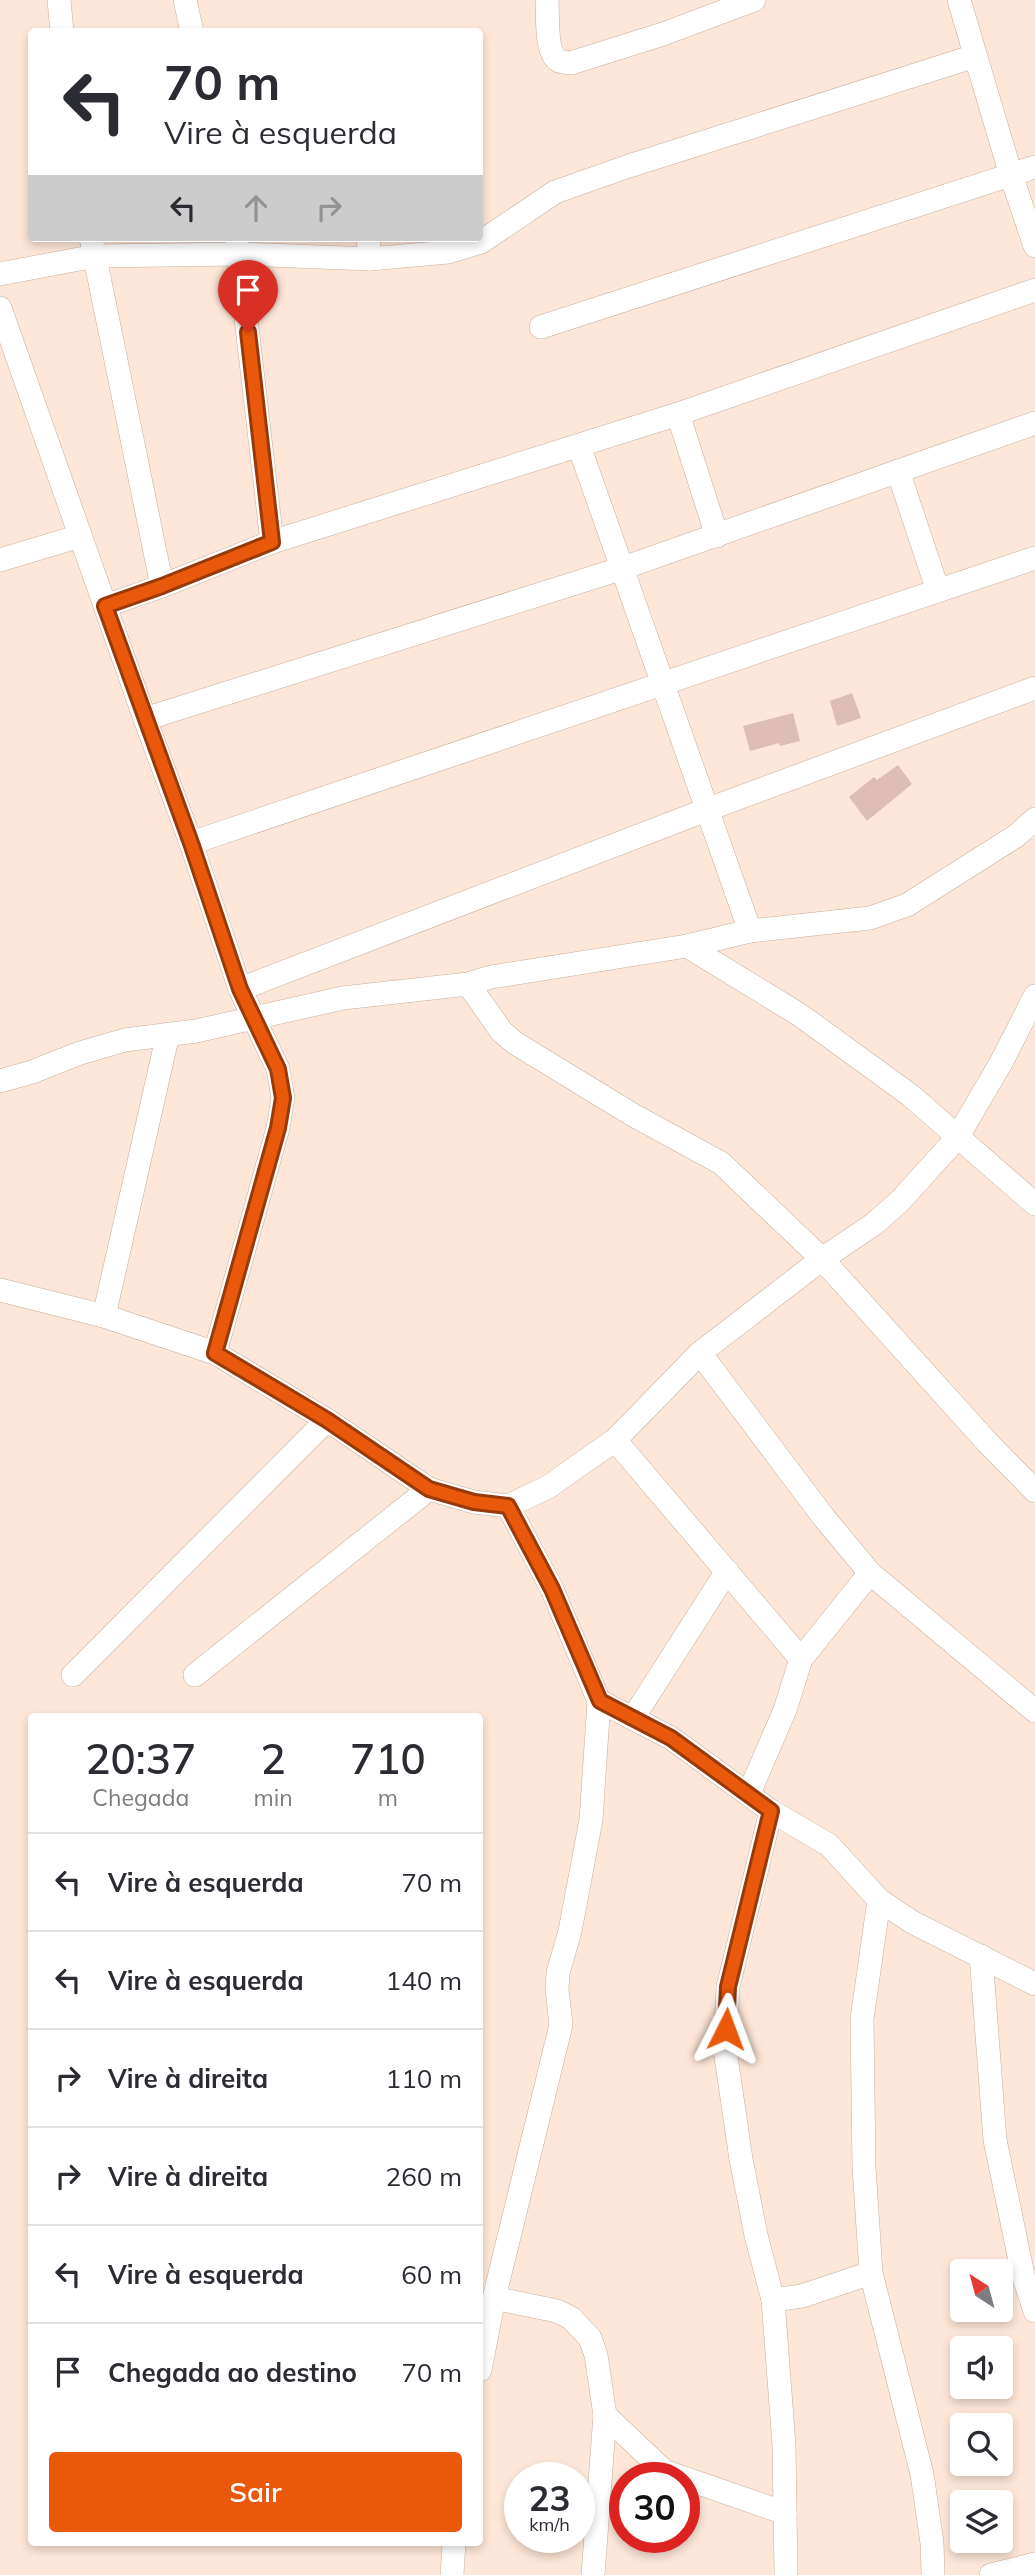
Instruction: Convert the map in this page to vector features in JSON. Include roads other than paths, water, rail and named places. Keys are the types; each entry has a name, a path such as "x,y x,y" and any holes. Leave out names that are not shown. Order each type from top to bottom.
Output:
{"street":[{"path":"59,0 62,28"},
{"path":"185,0 191,28"},
{"path":"547,0 549,47 560,62 571,63 663,34 754,0"},
{"path":"959,0 1035,247"},
{"path":"483,241 555,192 975,56"},
{"path":"541,327 1035,167"},
{"path":"0,274 93,247 238,246 448,252 481,242"},
{"path":"238,246 272,542"},
{"path":"93,247 162,586"},
{"path":"105,606 272,542 678,414 1035,290"},
{"path":"0,308 191,843 240,989 278,1069 283,1098 278,1128 215,1353"},
{"path":"678,414 717,536"},
{"path":"145,719 623,568 1035,423"},
{"path":"579,446 750,931"},
{"path":"898,471 938,591"},
{"path":"0,561 80,536"},
{"path":"191,843 1035,558"},
{"path":"240,989 706,810 1035,688"},
{"path":"0,1081 125,1040 196,1031 343,998 468,984 491,977 688,946 750,931 870,918 907,905 1016,836 1035,819"},
{"path":"688,946 800,1015 910,1095 1035,1204"},
{"path":"468,984 502,1032 515,1043 633,1115 721,1163 822,1259 986,1442 1035,1491"},
{"path":"0,1290 104,1316 215,1353 327,1420 429,1489 474,1502 508,1506 548,1487 615,1440 700,1353 822,1259 874,1224 899,1202 957,1138 1002,1061 1035,996"},
{"path":"104,1316 169,1034"},
{"path":"700,1353 825,1519 870,1573 1035,1711"},
{"path":"73,1675 327,1420"},
{"path":"615,1440 801,1658"},
{"path":"195,1675 429,1489"},
{"path":"483,2355 494,2298 561,2025 556,1989 591,1820 600,1701 552,1589 508,1506"},
{"path":"633,1718 727,1572"},
{"path":"749,1793 785,1710 801,1658 870,1573"},
{"path":"600,1701 671,1738 771,1811 829,1845 879,1900 912,1922 1035,1984"},
{"path":"771,1811 728,1987 725,2050 741,2159 756,2235 773,2300 784,2445 786,2575"},
{"path":"879,1900 862,2019 864,2167 872,2273 922,2474 932,2543 933,2575"},
{"path":"981,1956 995,2140 1023,2275 1035,2311"},
{"path":"773,2300 802,2296 872,2273"},
{"path":"494,2298 557,2311 571,2318 590,2338 596,2355 605,2415 593,2575"},
{"path":"605,2415 655,2462"},
{"path":"700,2484 785,2513"},
{"path":"452,2575 454,2546"},
{"path":"991,2575 1035,2564"}]}
